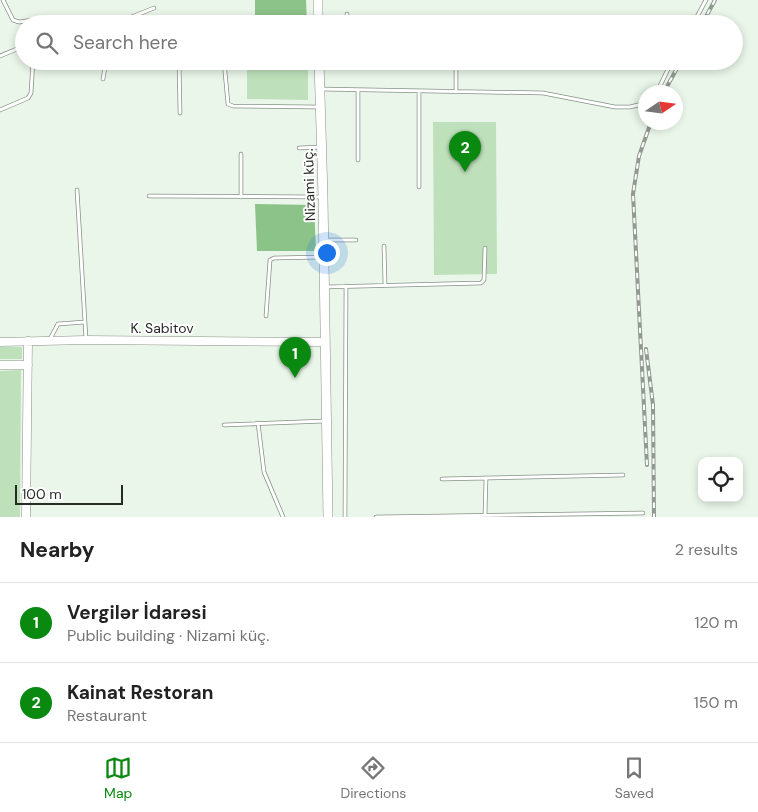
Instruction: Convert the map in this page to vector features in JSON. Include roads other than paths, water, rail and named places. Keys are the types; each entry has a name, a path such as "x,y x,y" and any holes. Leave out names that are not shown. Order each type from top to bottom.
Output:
{"main road":[{"path":"318,0 318,15"},
{"name":"Nizami küç.","path":"319,70 328,517"}],"street":[{"name":"K. Sabitov","path":"0,342 86,340 324,342"},
{"path":"26,517 28,341"},
{"path":"0,365 28,365"}],"lane":[{"path":"3,0 15,21"},
{"path":"698,15 706,0"},
{"path":"136,15 154,8"},
{"path":"0,56 15,50"},
{"path":"0,110 28,98 32,70"},
{"path":"103,79 104,70"},
{"path":"179,70 180,114"},
{"path":"225,70 228,104 232,106 320,107"},
{"path":"456,70 456,92"},
{"path":"660,85 668,70"},
{"path":"320,89 543,93 615,107 630,108 638,106"},
{"path":"358,90 358,160"},
{"path":"419,91 419,187"},
{"path":"299,148 321,147"},
{"path":"241,154 241,197"},
{"path":"77,190 86,340"},
{"path":"149,196 323,197"},
{"path":"324,240 356,240"},
{"path":"384,246 385,285"},
{"path":"324,287 481,283 484,280 485,248"},
{"path":"266,316 270,260 274,258 324,257"},
{"path":"345,517 346,286"},
{"path":"49,341 58,324 85,322"},
{"path":"224,424 326,421"},
{"path":"258,424 264,472 283,517"},
{"path":"442,479 623,475"},
{"path":"486,478 486,516"},
{"path":"376,517 643,513"}],"railway":[{"path":"707,15 715,0"},
{"path":"668,85 676,70"},
{"path":"647,465 633,194 639,156 648,130"},
{"path":"646,349 653,405 654,517"}],"place":[{"name":"Kainat Restoran","path":"465,172"},
{"name":"Vergilər İdarəsi","path":"295,378"}]}
